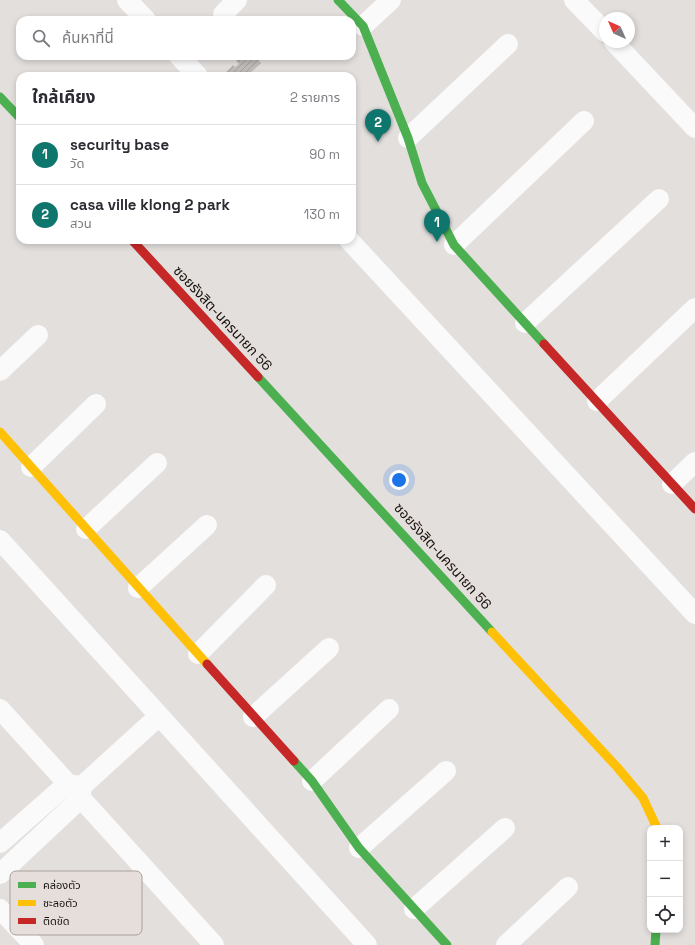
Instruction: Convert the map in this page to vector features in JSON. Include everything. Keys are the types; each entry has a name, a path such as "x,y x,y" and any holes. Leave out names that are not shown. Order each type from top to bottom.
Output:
{"street":[{"path":"128,0 142,16"},
{"path":"223,14 237,0"},
{"path":"338,0 353,16"},
{"path":"363,26 391,0"},
{"path":"574,0 599,26"},
{"path":"356,19 363,26 408,138 422,183 454,245 695,509"},
{"path":"408,138 508,44"},
{"path":"620,48 695,128"},
{"path":"183,60 194,72"},
{"path":"0,97 16,114"},
{"path":"454,245 584,121"},
{"path":"525,323 659,199"},
{"name":"ซอยรังสิต-นครนายก 56","path":"136,244 617,767 643,798 656,825"},
{"path":"353,244 695,614"},
{"path":"597,401 695,308"},
{"path":"0,372 38,335"},
{"path":"31,467 96,404"},
{"path":"0,432 253,717 312,781 359,848 447,945"},
{"path":"672,484 695,462"},
{"path":"86,529 157,463"},
{"path":"138,588 207,526"},
{"path":"0,540 366,945"},
{"path":"198,654 266,585"},
{"path":"253,717 329,648"},
{"path":"312,781 389,709"},
{"path":"0,710 77,790 214,945"},
{"path":"0,874 77,790 159,716"},
{"path":"359,848 446,771"},
{"path":"0,843 77,790"},
{"path":"414,909 505,828"},
{"path":"506,945 568,887"},
{"path":"0,908 10,919"},
{"path":"654,945 656,933"},
{"path":"25,935 34,945"}],"building":[{"path":"236,60 258,60 261,63 251,72 226,72 233,65 235,67 239,64"}],"traffic: fast":[{"path":"338,0 353,16"},
{"path":"356,19 363,26 408,138 422,183 454,245 544,344"},
{"path":"0,97 16,114"},
{"path":"258,377 492,632"},
{"path":"294,761 312,781 359,848 447,945"},
{"path":"655,945 656,933"}],"traffic: slow":[{"path":"0,432 207,664"},
{"path":"492,632 617,767 643,798 656,825"}],"traffic: jam":[{"path":"136,244 258,377"},
{"path":"544,344 695,509"},
{"path":"207,664 294,761"}],"place":[{"name":"casa ville klong 2 park","path":"378,142"},
{"name":"security base","path":"437,242"}]}
